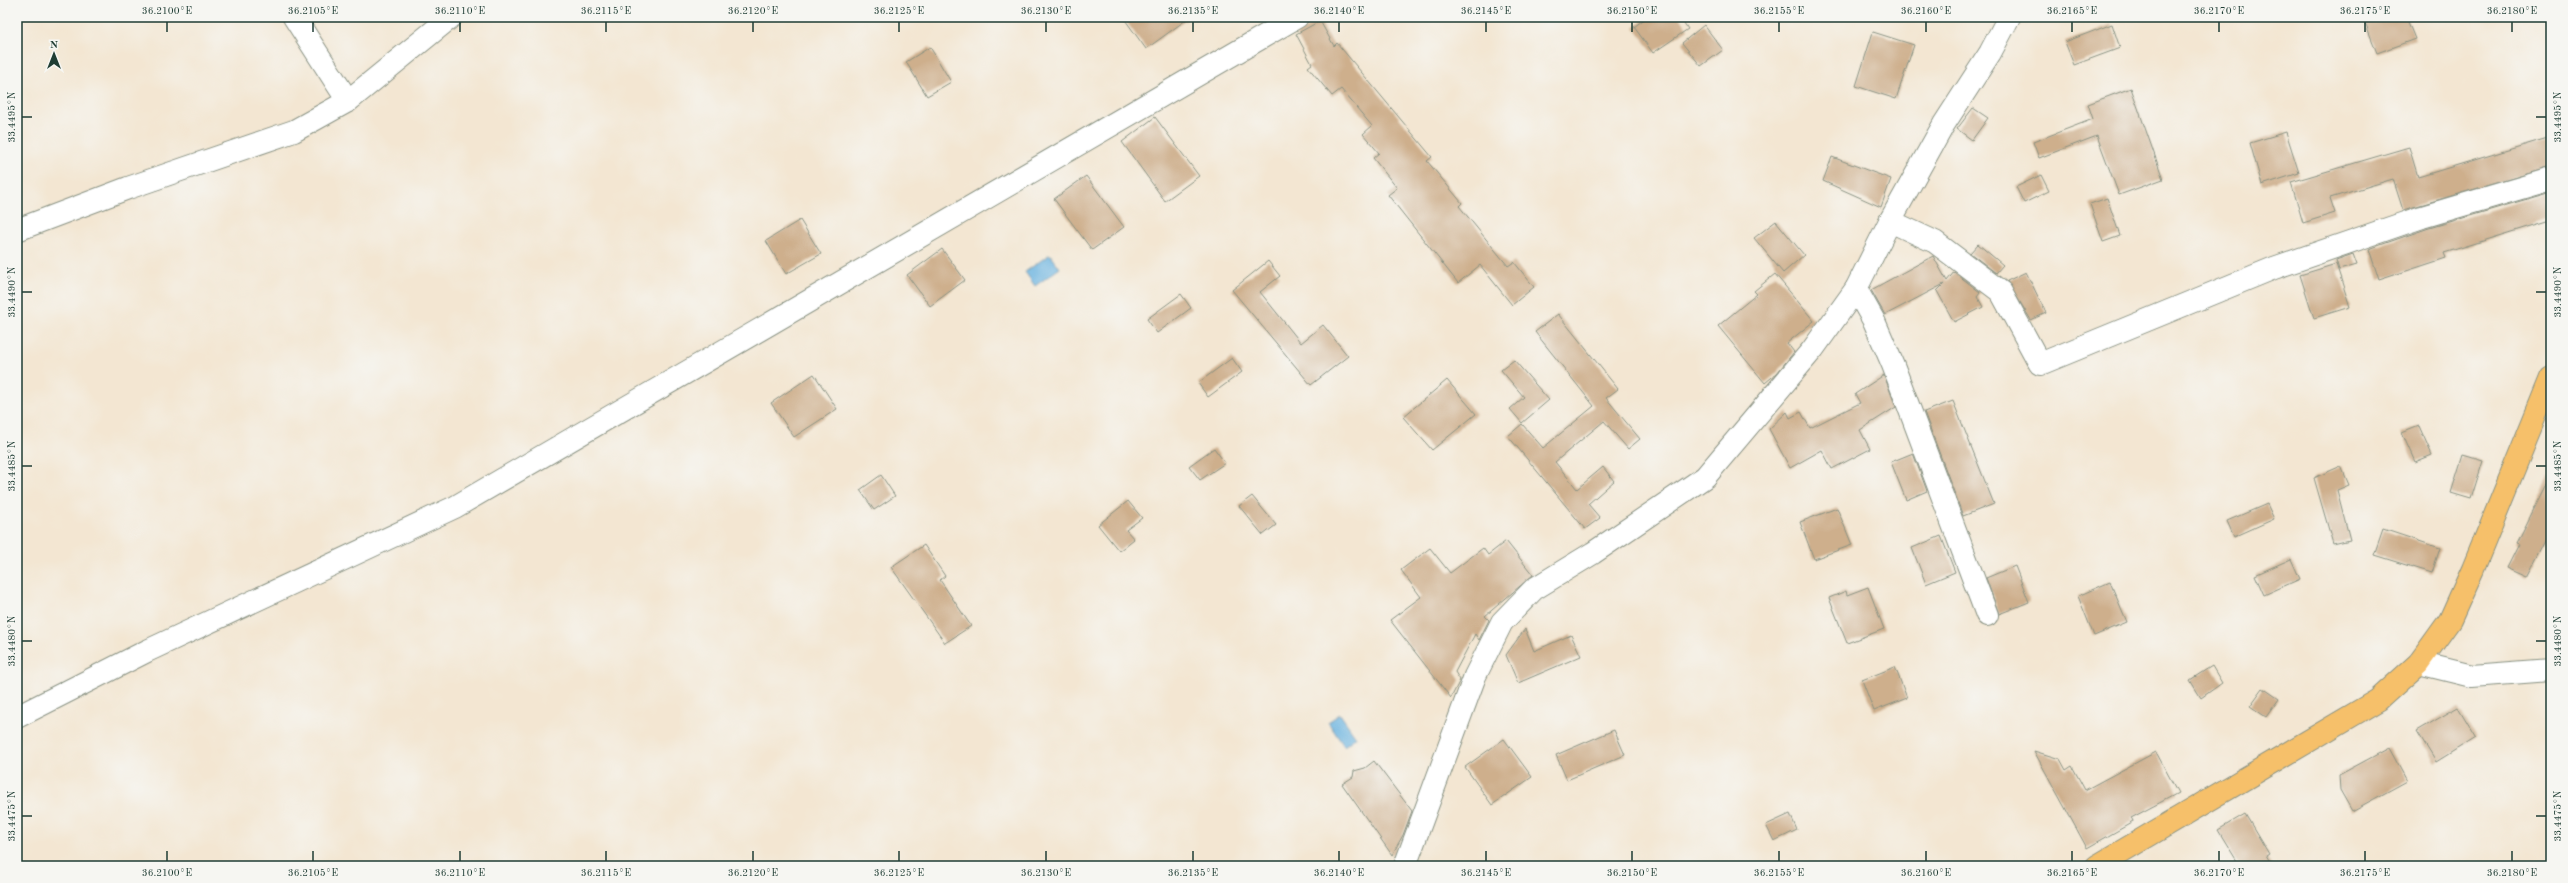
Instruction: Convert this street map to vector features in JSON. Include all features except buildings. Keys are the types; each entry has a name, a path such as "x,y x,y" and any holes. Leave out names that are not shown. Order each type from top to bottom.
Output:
{"main road":[{"path":"2097,866 2378,700 2419,663 2450,620 2473,569 2551,378"}],"street":[{"path":"294,17 348,101"},
{"path":"17,230 128,188 294,131 348,101 451,17"},
{"path":"17,717 154,648 455,507 1297,17"},
{"path":"1405,866 1475,676 1502,622 1534,589 1592,553 1705,477 1813,349 1856,289 1890,221 1944,124 1990,54 2009,17"},
{"path":"1890,221 1936,242 2001,292 2040,364 2274,268 2422,217 2551,179"},
{"path":"1856,289 1874,321 1893,365 1986,615"},
{"path":"2419,663 2472,676 2551,670"}],"water":[{"path":"1050,254 1060,268 1035,286 1025,272"},
{"path":"1340,714 1356,737 1344,746 1328,722"}]}
